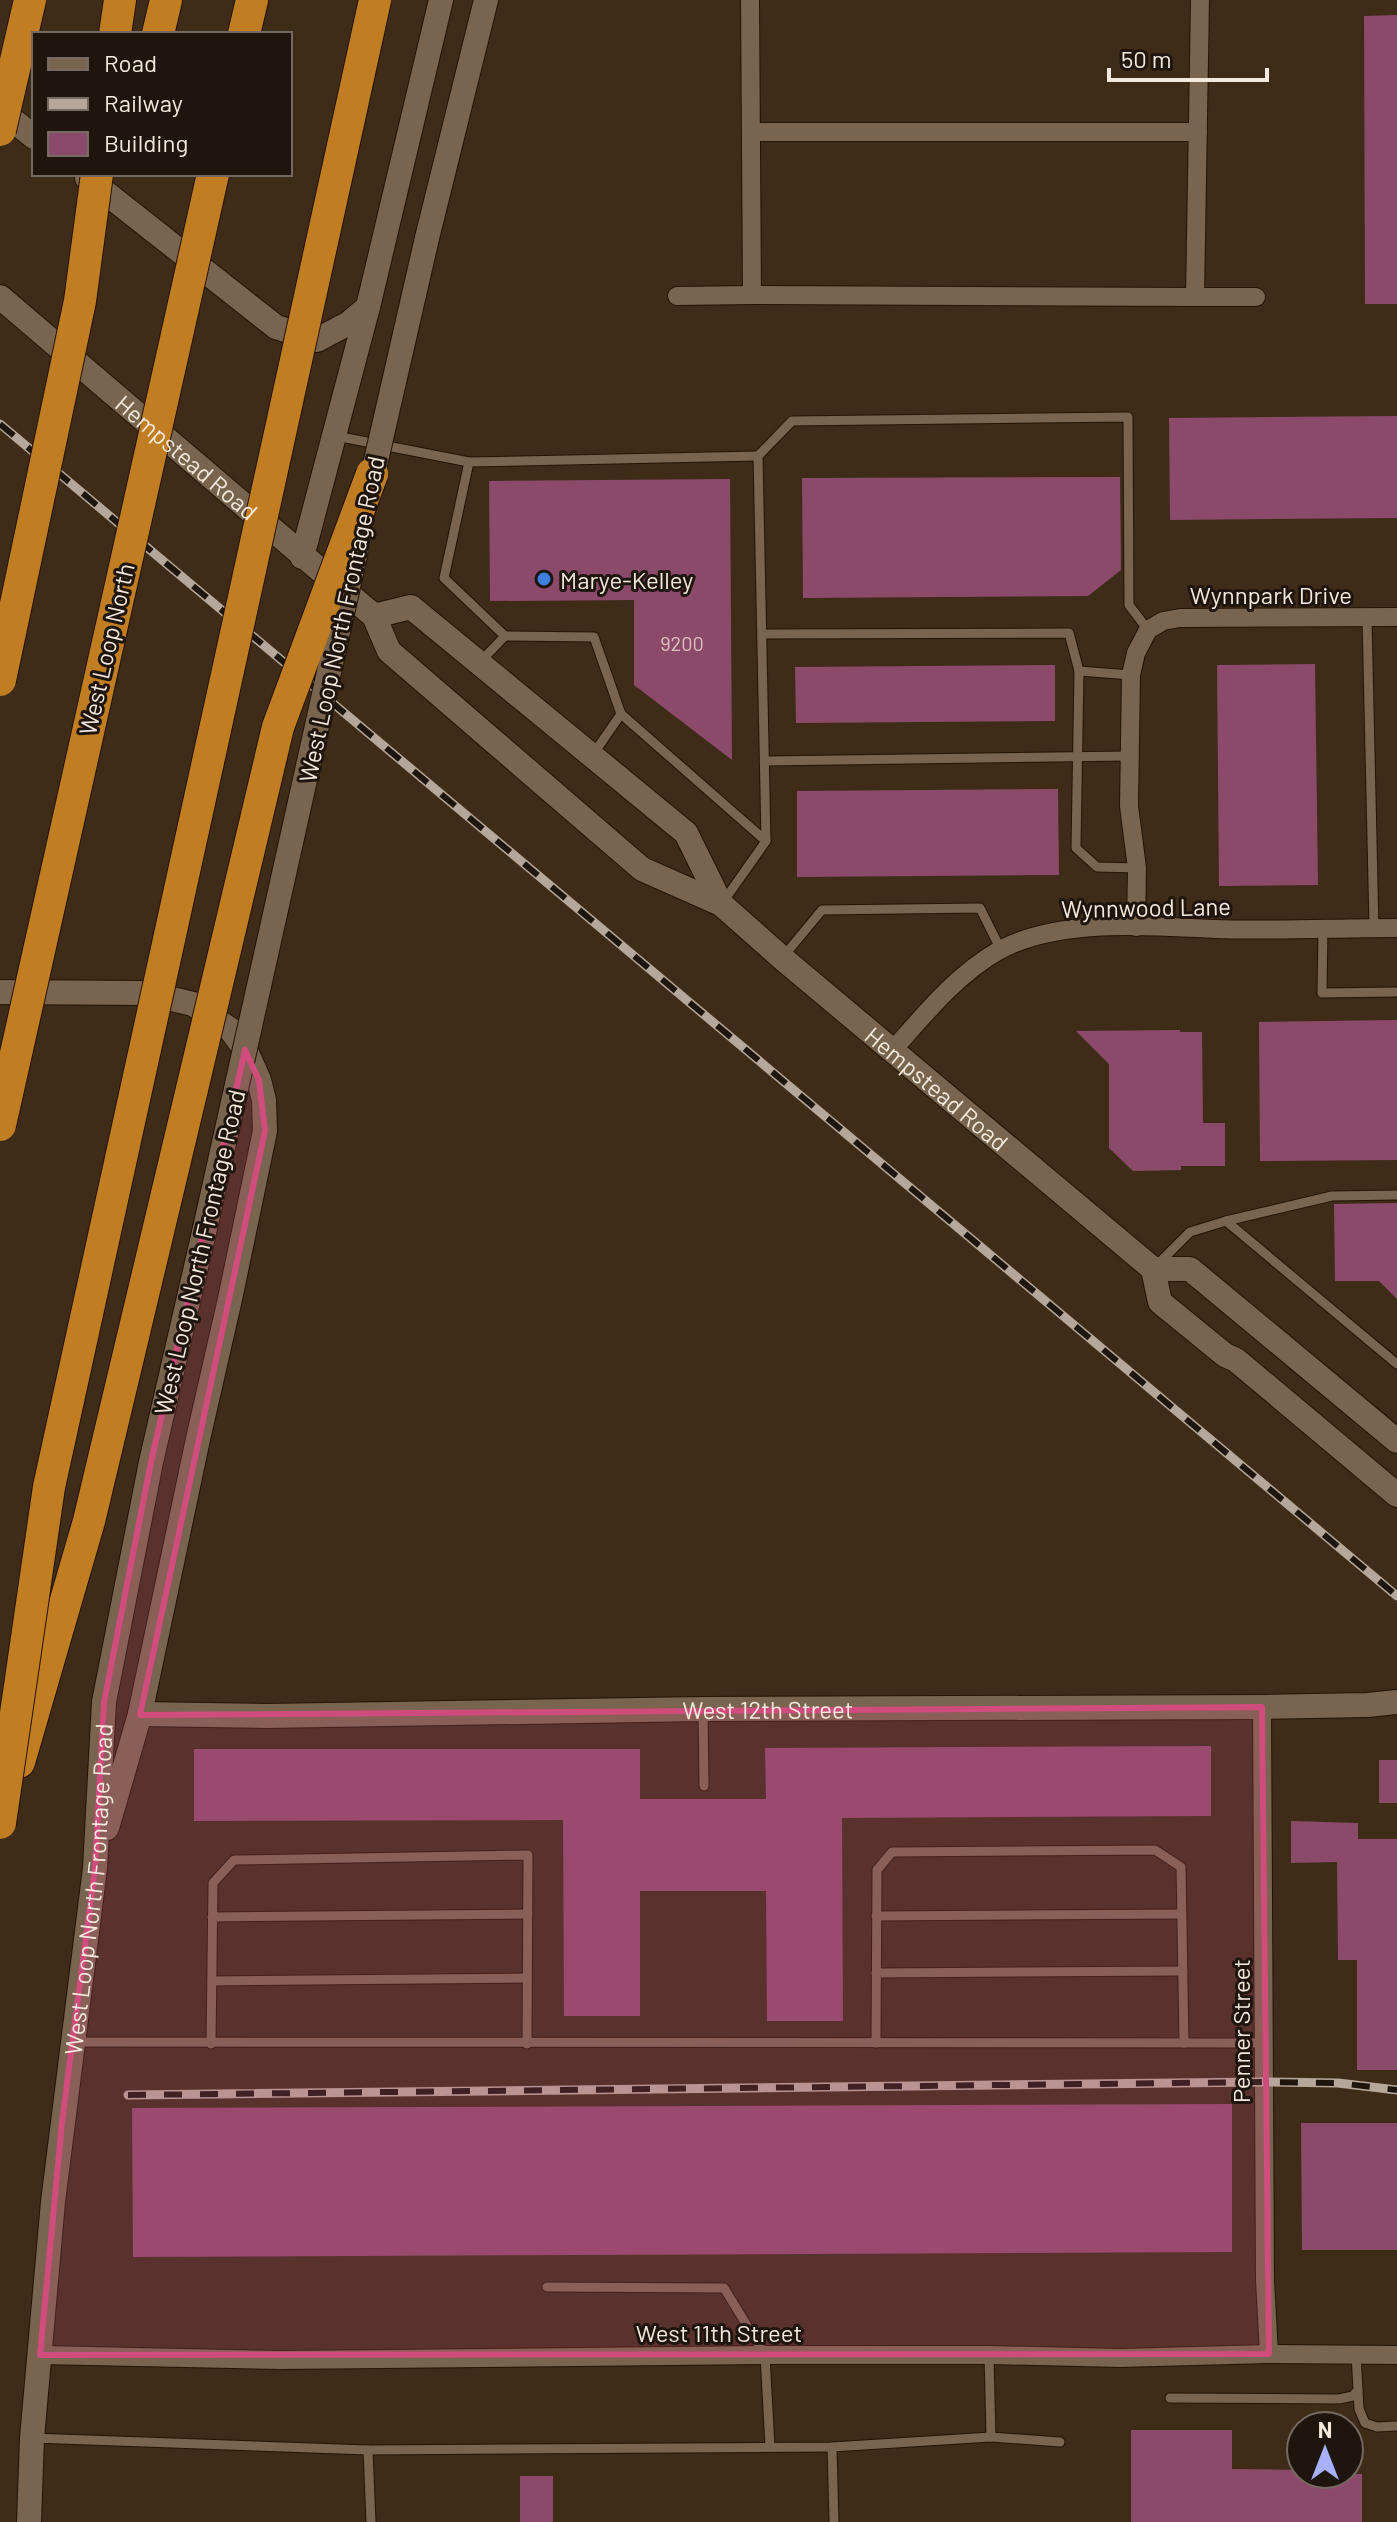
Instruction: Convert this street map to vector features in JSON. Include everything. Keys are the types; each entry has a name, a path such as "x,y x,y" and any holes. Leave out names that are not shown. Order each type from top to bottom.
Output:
{"highway":[{"path":"0,130 30,0"},
{"path":"158,32 166,0"},
{"path":"244,32 252,0"},
{"path":"0,1825 49,1487 375,0"},
{"path":"0,680 80,301 97,176"},
{"path":"80,301 116,176"},
{"name":"West Loop North","path":"0,1125 213,176"},
{"path":"0,1825 89,1521 278,727 372,474"}],"main road":[{"path":"302,557 368,307 441,0"},
{"name":"West Loop North Frontage Road","path":"29,2522 32,2438 53,2202 95,1868 104,1702 151,1462 372,474 486,0"},
{"path":"0,110 32,135"},
{"path":"85,176 276,327 317,340 349,323 368,307"},
{"name":"Hempstead Road","path":"0,297 374,616 389,651 642,869 721,904 1153,1269"},
{"name":"Hempstead Road","path":"374,616 411,607 686,833 721,904"},
{"path":"0,992 147,993 193,1004 231,1030 246,1051 264,1100 265,1131 259,1165 140,1714 95,1868"},
{"path":"1397,1440 1190,1269 1153,1269 1160,1302 1225,1355 1236,1360 1397,1495"},
{"name":"West 12th Street","path":"140,1714 266,1716 703,1709 1262,1707 1397,1702"}],"street":[{"path":"750,0 752,295"},
{"path":"1195,297 1200,0"},
{"path":"751,132 1198,132"},
{"path":"677,296 1256,297"},
{"name":"Wynnpark Drive","path":"1148,630 1163,621 1180,618 1397,617"},
{"path":"1136,927 1137,868 1129,806 1131,675 1136,653 1148,630"},
{"name":"Wynnwood Lane","path":"892,1051 957,979 1001,950 1042,935 1068,930 1136,927 1397,928"},
{"name":"Penner Street","path":"1262,1707 1265,2280 1269,2354"},
{"name":"West 11th Street","path":"40,2355 280,2360 765,2355 1120,2358 1397,2355"}],"lane":[{"path":"334,436 469,462 758,456 792,421 1128,417 1129,605 1148,630"},
{"path":"721,904 766,841 758,456"},
{"path":"469,462 444,578 505,636 594,637 621,714 766,841"},
{"path":"1367,618 1374,928"},
{"path":"763,634 1069,633 1079,671 1076,848 1097,867 1137,868"},
{"path":"479,664 505,636"},
{"path":"1079,671 1131,675"},
{"path":"592,756 621,714"},
{"path":"765,761 1129,756"},
{"path":"782,958 822,910 980,908 1001,950"},
{"path":"1323,928 1322,993 1397,992"},
{"path":"1153,1269 1190,1232 1226,1221 1332,1196 1397,1195"},
{"path":"1226,1221 1397,1364"},
{"path":"703,1709 704,1786"},
{"path":"876,2043 877,1870 892,1852 1155,1850 1181,1867 1184,2043"},
{"path":"211,2044 213,1883 234,1860 528,1855 527,2044"},
{"path":"212,1917 528,1914"},
{"path":"876,1916 1182,1914"},
{"path":"876,1973 1183,1971"},
{"path":"212,1981 527,1978"},
{"path":"72,2042 1264,2043"},
{"path":"547,2287 724,2288 765,2355 770,2447"},
{"path":"1356,2354 1359,2409 1365,2423 1377,2427 1397,2426"},
{"path":"989,2355 991,2437"},
{"path":"1170,2398 1339,2399 1353,2396 1358,2390"},
{"path":"32,2438 368,2450 832,2447 991,2437 1060,2442"},
{"path":"832,2447 834,2522"},
{"path":"368,2450 371,2522"}],"highlighted area":[{"path":"245,1050 259,1080 265,1131 140,1715 1262,1707 1269,2354 40,2355 62,2122 95,1868 104,1702 151,1462"}],"building":[{"path":"1397,15 1397,304 1365,304 1364,16"},
{"path":"1397,416 1397,518 1170,520 1169,418"},
{"path":"1120,477 1121,570 1088,596 803,598 802,478"},
{"path":"730,479 732,760 634,685 634,600 490,601 489,481"},
{"path":"1315,664 1318,885 1219,886 1217,665"},
{"path":"1055,665 1055,721 796,723 795,667"},
{"path":"1058,789 1059,875 797,877 797,791"},
{"path":"1397,1020 1397,1160 1260,1161 1259,1022"},
{"path":"1076,1031 1202,1032 1203,1123 1225,1123 1225,1166 1133,1171 1109,1148 1109,1064"},
{"path":"1397,1203 1397,1299 1379,1281 1335,1281 1334,1204"},
{"path":"1211,1746 1211,1816 842,1818 843,2021 767,2021 766,1891 640,1891 640,2016 564,2016 563,1820 194,1821 194,1749 640,1749 640,1799 766,1799 765,1748"},
{"path":"1379,1760 1397,1760 1397,1803 1379,1803"},
{"path":"1291,1821 1358,1823 1358,1839 1397,1839 1397,2070 1357,2070 1357,1960 1338,1960 1337,1862 1291,1863"},
{"path":"1232,2104 1232,2252 133,2257 132,2108"},
{"path":"1301,2123 1397,2123 1397,2250 1302,2250"},
{"path":"1131,2430 1232,2430 1232,2469 1285,2470 1285,2490 1362,2490 1362,2522 1131,2522"},
{"path":"520,2476 553,2476 553,2522 520,2522"}],"railway":[{"path":"0,424 1397,1596"},
{"path":"128,2095 1264,2082 1338,2083 1397,2090"}],"place":[{"name":"Marye-Kelley","path":"544,579"}]}
